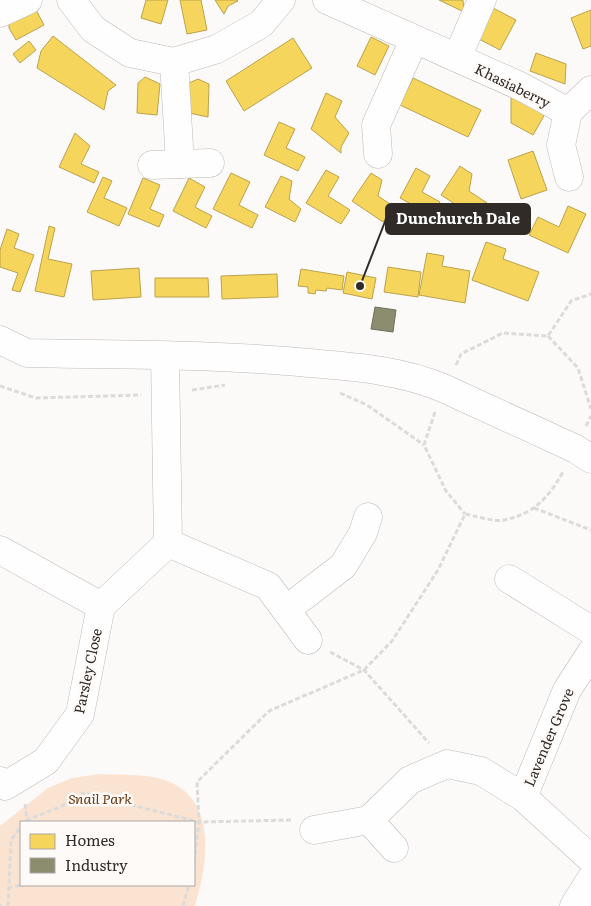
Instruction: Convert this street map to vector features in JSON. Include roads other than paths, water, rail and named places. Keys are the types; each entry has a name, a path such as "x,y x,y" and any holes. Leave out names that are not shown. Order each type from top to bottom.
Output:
{"street":[{"path":"0,13 28,0"},
{"path":"71,0 93,29 130,53 174,62 217,50 261,24 281,0"},
{"name":"Khasiaberry","path":"327,0 520,86 568,112"},
{"path":"457,58 482,0"},
{"path":"378,154 376,125 414,40"},
{"path":"174,62 180,164"},
{"name":"Khasiaberry","path":"569,177 561,145 568,112 591,90"},
{"path":"152,164 210,163"},
{"path":"0,340 27,353 264,359 381,370 435,384 583,454"},
{"path":"0,550 101,606 168,543 165,356"},
{"path":"287,609 343,566 363,533 368,517"},
{"path":"168,543 268,586 287,609 308,640"},
{"path":"508,579 591,630"},
{"name":"Parsley Close","path":"11,778 46,762 80,714 101,606"},
{"name":"Lavender Grove","path":"523,797 567,690 591,653"},
{"name":"Lavender Grove","path":"369,820 410,780 447,764 481,771 523,797 591,859"},
{"path":"314,830 369,820 394,848"},
{"path":"574,906 591,879"}],"place":[{"name":"Dunchurch Dale","path":"360,286"}],"park label":[{"name":"Snail Park","path":"100,798"}]}
